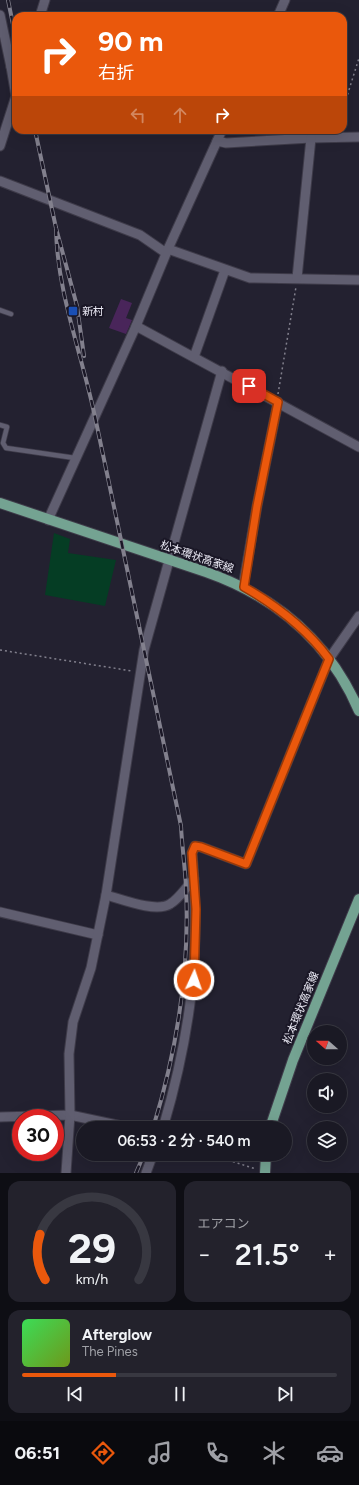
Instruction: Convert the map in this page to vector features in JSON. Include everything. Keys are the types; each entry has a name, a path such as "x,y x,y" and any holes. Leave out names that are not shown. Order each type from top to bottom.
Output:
{"main road":[{"name":"松本環状高家線","path":"0,503 224,578 266,599 299,624 329,659 352,694 359,711"},
{"name":"松本環状高家線","path":"272,1121 292,1060 359,899"},
{"path":"265,1172 266,1161"}],"street":[{"path":"41,12 45,0"},
{"path":"280,12 285,0"},
{"path":"0,15 12,59"},
{"path":"0,146 12,108"},
{"path":"48,520 136,326 167,251 220,134"},
{"path":"217,141 226,143 311,138 359,138"},
{"path":"297,278 311,138"},
{"path":"0,181 140,235 167,251 250,278 359,280"},
{"path":"194,357 225,270"},
{"path":"136,326 222,371 359,447"},
{"path":"66,1173 70,1115 69,1054 73,1022 91,968 106,895 144,650 222,371"},
{"path":"244,587 257,506 277,402"},
{"path":"165,1121 176,1082 194,980 196,909 192,853 195,846 246,864 329,659 359,616"},
{"path":"106,895 149,906 163,907 170,904 194,879"},
{"path":"0,912 98,935"},
{"path":"0,1117 70,1115 103,1121"},
{"path":"146,1173 150,1161"}],"lane":[{"path":"0,310 11,314"},
{"path":"0,425 7,427 3,443 6,448 75,458"}],"path":[{"path":"347,97 359,58"},
{"path":"277,402 297,278"},
{"path":"0,650 140,672"},
{"path":"231,1161 265,1172"}],"green space":[{"path":"54,533 70,539 68,553 116,560 105,606 45,595"}],"building":[{"path":"121,299 132,303 126,318 132,320 126,334 109,328"}],"railway":[{"path":"8,0 12,20"},
{"path":"36,134 56,228 77,306 84,356"},
{"path":"56,228 57,252 65,300 90,393 181,826 186,879 187,918 184,979 169,1069 155,1121"},
{"path":"136,1173 141,1161"}],"place":[{"name":"新村","path":"73,311"}],"route":[{"path":"194,980 196,909 192,853 195,846 201,847 246,864 329,659 299,624 266,599 244,587 257,506 278,402 249,386"}]}
